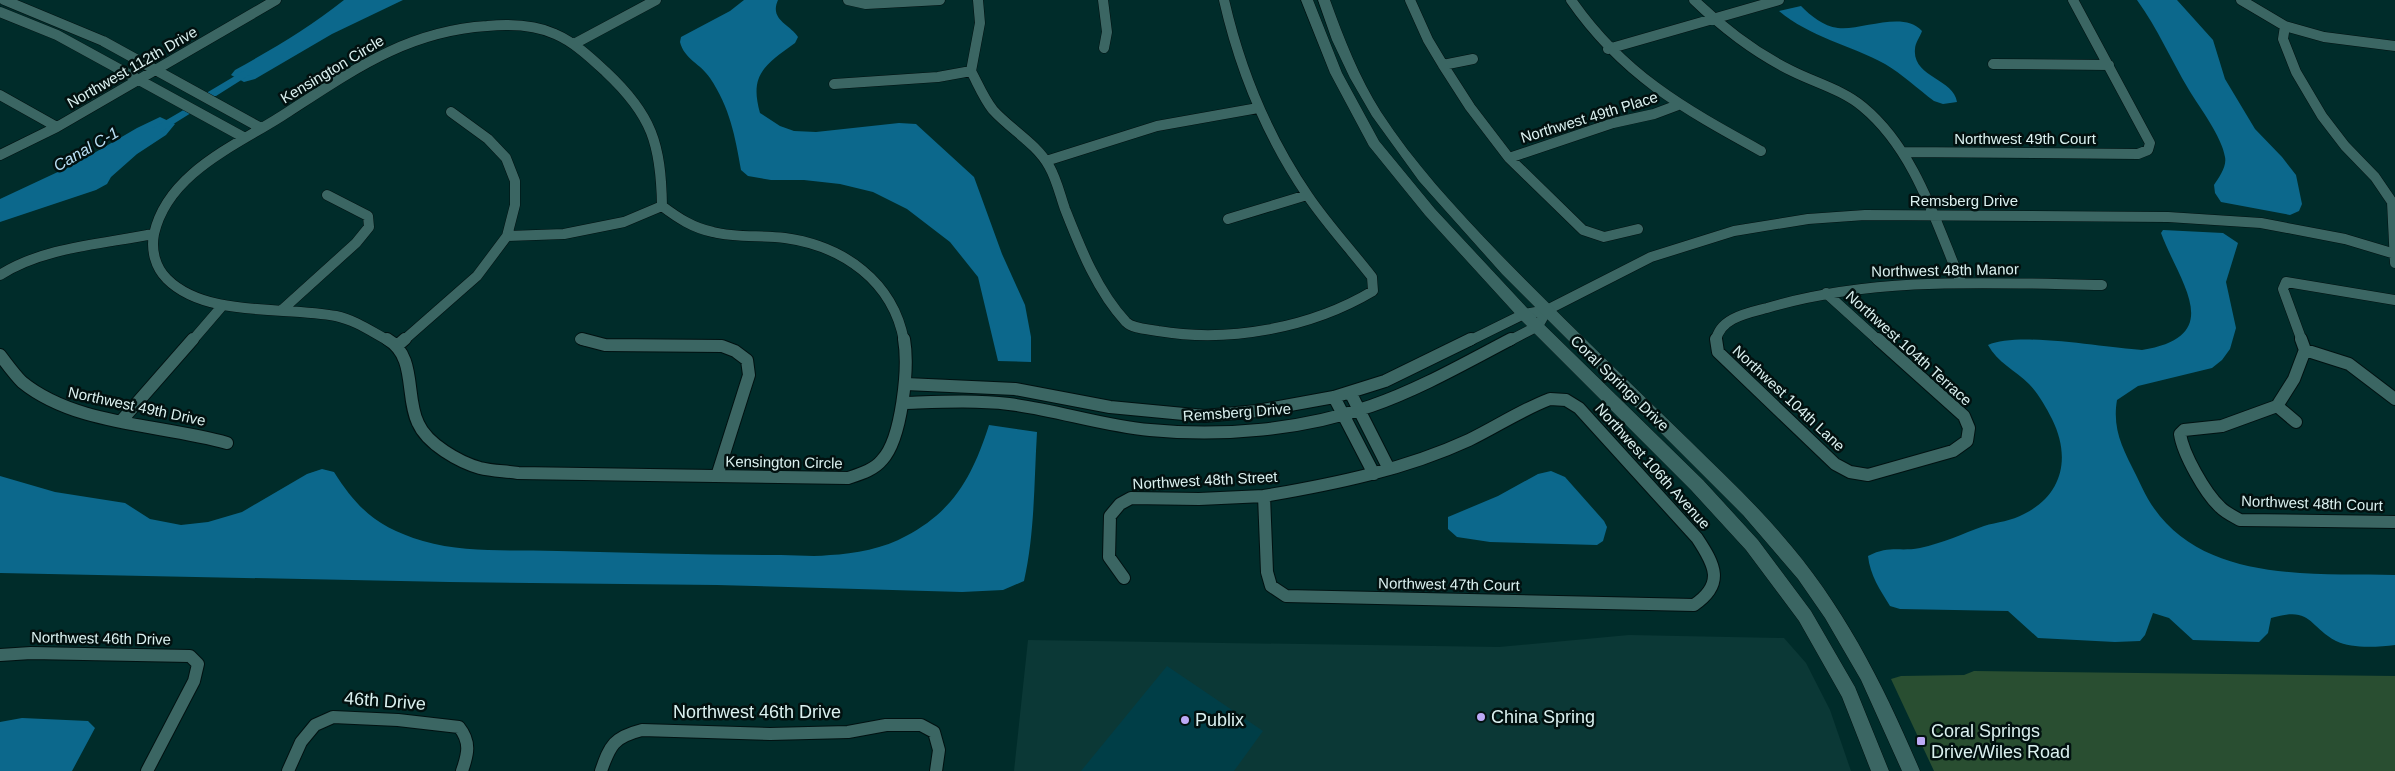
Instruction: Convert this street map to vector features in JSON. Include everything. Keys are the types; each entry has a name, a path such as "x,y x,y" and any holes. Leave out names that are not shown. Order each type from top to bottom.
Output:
{"main road":[{"name":"Coral Springs Drive","path":"1307,0 1336,73 1374,143 1430,212 1524,314 1696,485 1752,545 1805,616 1849,693 1880,771"},
{"name":"Coral Springs Drive","path":"1324,0 1331,23 1351,70 1392,140 1446,206 1547,310 1716,476 1776,539 1831,613 1877,693 1911,771"},
{"path":"1823,648 1848,644"}],"street":[{"path":"2,0 73,27 157,68 261,128"},
{"name":"Northwest 112th Drive","path":"0,156 57,127 276,0"},
{"path":"574,44 656,0"},
{"path":"848,0 866,4 940,0"},
{"path":"978,0 980,23 971,71 994,110 1022,135 1046,161 1069,219 1094,273 1112,304 1127,325 1154,331 1189,334 1233,332 1280,326 1324,314 1359,301 1373,291 1372,278 1307,195 1258,108 1232,39 1224,0"},
{"path":"1103,0 1107,32 1104,48"},
{"path":"1410,0 1428,40 1443,65 1470,107 1509,158 1583,230 1596,237 1610,238 1638,229"},
{"path":"1571,0 1608,49 1678,105 1761,151"},
{"path":"1694,0 1713,19 1768,58 1836,90 1864,107 1883,126 1902,152 1961,282"},
{"path":"1608,49 1779,0"},
{"path":"2072,0 2109,65"},
{"path":"2241,0 2285,26 2324,37 2395,46"},
{"path":"0,12 57,35 140,78 245,138"},
{"name":"Kensington Circle","path":"476,26 530,27 555,34 574,44 625,91 643,112 654,138 662,170 662,206 678,220 700,230 730,236 764,236 804,242 837,253 868,273 889,297 902,323 908,357 906,384 903,403 888,457 873,469 848,478 518,473 478,467 444,449 420,429 412,405 409,374 397,346 372,331 340,318 283,309 223,305 186,294 162,276 153,255 153,234 162,212 184,182 213,159 245,138 379,56 410,42 443,31 476,26"},
{"path":"2285,26 2283,39 2296,72 2322,116 2345,146 2375,177 2393,203 2394,257"},
{"path":"1443,65 1473,59"},
{"path":"1994,64 2109,65"},
{"name":"Northwest 49th Court","path":"1902,152 2138,154 2148,150 2150,143 2109,65"},
{"path":"834,84 938,77 971,71"},
{"path":"0,95 57,127"},
{"name":"Northwest 49th Place","path":"1509,158 1613,122 1654,114 1678,105"},
{"path":"1046,161 1157,126 1258,108"},
{"path":"397,346 427,322 477,276 507,236 514,205 515,181 506,158 488,139 451,112"},
{"path":"283,309 356,243 369,227 368,216 327,195"},
{"path":"1228,219 1307,195"},
{"path":"507,236 564,234 624,222 662,206"},
{"name":"Remsberg Drive","path":"906,384 1015,389 1110,407 1205,416 1257,411 1334,397 1385,381 1524,314 1547,310 1651,257 1734,232 1817,218 1931,214 2168,217 2261,223 2345,239 2394,257"},
{"path":"0,275 20,264 42,257 153,234"},
{"name":"Northwest 48th Manor","path":"1714,340 1718,330 1738,317 1786,300 1882,284 1961,282 2102,285"},
{"path":"2296,422 2277,406 2294,379 2305,350 2283,289 2286,282 2395,300"},
{"name":"Northwest 104th Terrace","path":"1826,293 1964,416 1969,428 1966,441 1953,451 1868,475 1850,472"},
{"path":"122,420 223,305"},
{"path":"1538,326 1547,310"},
{"name":"Remsberg Drive","path":"903,403 955,401 1009,404 1104,424 1151,430 1205,432 1259,429 1343,414 1398,396 1538,326"},
{"path":"580,339 605,345 722,346 736,351 747,360 749,375 717,476"},
{"name":"Northwest 104th Lane","path":"1714,340 1718,352 1835,464 1850,472"},
{"path":"2305,350 2349,364 2395,399"},
{"name":"Northwest 49th Drive","path":"1,360 28,388 53,404 87,414 204,435 226,443"},
{"path":"1350,392 1389,469"},
{"path":"1334,397 1374,474"},
{"name":"Northwest 48th Street","path":"1124,578 1109,557 1110,516 1120,504 1131,498 1199,499 1264,496 1312,488 1374,474 1418,460 1468,440 1534,405 1550,399 1566,400"},
{"name":"Northwest 106th Avenue","path":"1566,400 1578,408 1688,528 1706,551 1715,574 1712,588"},
{"name":"Northwest 48th Court","path":"2277,406 2222,426 2184,430 2180,434 2180,441 2216,505 2228,516 2240,520 2395,522"},
{"name":"Northwest 47th Court","path":"1264,496 1266,572 1271,586 1286,596 1694,605 1707,596 1712,588"},
{"name":"Northwest 46th Drive","path":"0,655 190,656 198,664 194,682 147,771"},
{"name":"46th Drive","path":"288,771 301,742 315,725 333,717 398,720 459,727 468,737 469,754 462,771"},
{"name":"Northwest 46th Drive","path":"601,771 609,747 624,734 642,730 780,733 848,732 886,725 921,725 934,732 939,750 936,771"}],"shaded area":[{"path":"1629,635 1784,638 1806,663 1830,710 1851,771 1014,771 1028,640 1499,647"}],"green space":[{"path":"1974,671 2395,676 2395,771 1934,771 1891,679 1901,676 1964,675"}],"water":[{"path":"344,0 403,0 332,34 255,79 244,82 231,75 235,70 291,37"},
{"path":"744,0 778,0 776,12 778,17 798,37 795,43 768,65 758,80 757,100 760,113 780,126 794,131 816,132 899,123 916,124 974,177 1002,254 1025,305 1031,337 1031,362 998,361 978,277 950,242 907,209 873,192 840,184 804,180 771,180 748,176 741,170 734,134 727,111 717,89 706,73 685,53 680,42 681,37 730,11"},
{"path":"2137,0 2177,0 2213,40 2225,79 2255,129 2282,157 2296,175 2302,204 2299,211 2290,215 2221,202 2215,193 2214,185 2225,164 2220,141"},
{"path":"1801,6 1818,20 1838,28 1893,22 1904,22 1914,25 1922,31 1915,49 1916,58 1920,66 1949,88 1957,102 1943,104 1934,101 1885,64 1804,28 1779,11"},
{"path":"160,117 175,124 166,135 137,154 111,177 107,184 96,190 0,222 0,199 77,163 137,128"},
{"path":"2163,230 2223,233 2238,243 2226,282 2236,328 2230,349 2222,360 2212,368 2138,386 2117,400 2117,430 2127,457 2148,499 2170,527 2196,546 2226,560 2259,568 2293,572 2395,575 2395,645 2365,647 2342,644 2327,635 2308,619 2294,614 2271,618 2268,633 2259,642 2193,640 2169,618 2153,613 2145,635 2140,641 2115,642 2038,638 2008,611 1900,609 1890,606 1879,588 1873,576 1868,556 1894,549 1913,549 1928,546 1984,526 2015,518 2037,506 2055,486 2060,474 2062,461 2058,433 2052,419 2042,400 2032,388 2002,361 1988,345 2002,341 2041,340 2142,350 2168,343 2184,333 2190,320 2190,305 2186,289 2161,233"},
{"path":"989,425 1037,432 1028,563 1024,581 1003,590 962,592 717,585 0,573 0,476 55,492 125,503 150,519 181,525 208,522 242,512 307,474 322,469 334,472 361,507 382,523 408,536 456,548 812,556 849,553 869,550 898,540 923,526 937,515 960,490 976,460"},
{"path":"1551,471 1565,477 1604,521 1607,527 1603,541 1597,545 1490,542 1457,537 1448,529 1448,517 1498,496 1538,474"},
{"path":"22,718 88,721 95,728 72,771 0,771 0,722"}],"building":[{"name":"Publix","path":"1167,666 1263,731 1234,771 1081,771"}],"waterway":[{"name":"Canal C-1","path":"212,94 250,70"},
{"name":"Canal C-1","path":"155,131 187,111"}],"place":[{"name":"China Spring","path":"1481,717"},
{"name":"Publix","path":"1185,720"},
{"name":"Coral Springs Drive/Wiles Road","path":"1921,741"}]}
